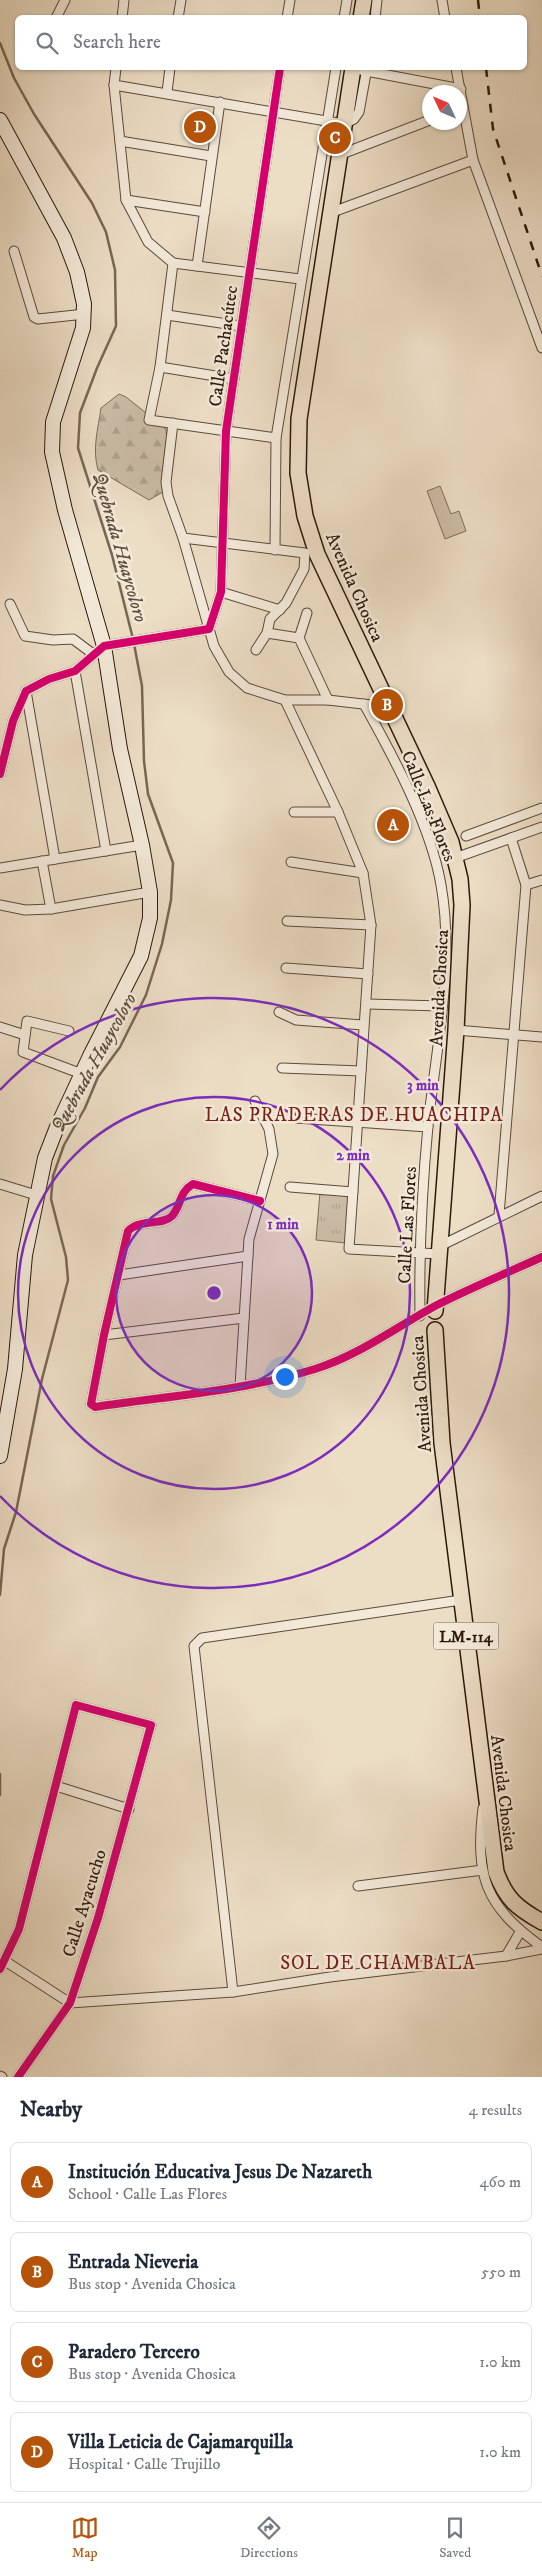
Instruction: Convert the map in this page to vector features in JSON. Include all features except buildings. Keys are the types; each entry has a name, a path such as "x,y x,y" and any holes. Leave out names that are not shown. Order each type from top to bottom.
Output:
{"main road":[{"path":"364,0 367,15"},
{"name":"Avenida Chosica","path":"360,70 344,124 330,213 299,419 298,473 305,516 317,554 428,786 455,858 462,905 456,1030 435,1309 442,1443 496,1872 503,1891 520,1910 542,1922"},
{"path":"0,120 64,238 77,272 85,314 83,328 52,422 51,438 65,510 99,650 142,845 150,892 150,918 141,956 82,1074 51,1142 36,1195 25,1255 15,1369 0,1456"}],"street":[{"path":"58,15 65,0"},
{"path":"122,15 124,0"},
{"path":"178,15 181,0"},
{"path":"288,15 290,0"},
{"path":"344,15 346,0"},
{"path":"368,15 377,0"},
{"path":"442,0 444,15"},
{"path":"116,70 114,85 126,200 148,242 173,263 300,279"},
{"path":"167,92 170,70"},
{"name":"Calle Pachacútec","path":"209,629 220,592 226,431 280,70"},
{"path":"275,550 276,438 300,279 336,70"},
{"path":"365,70 441,85"},
{"path":"456,70 460,85"},
{"path":"114,85 167,92 274,113 344,124"},
{"path":"197,266 220,102"},
{"path":"339,155 422,123"},
{"path":"467,129 474,160 542,348"},
{"path":"120,141 211,156"},
{"path":"330,213 474,160"},
{"path":"126,200 205,212"},
{"path":"14,251 34,317 38,319 85,314"},
{"path":"173,263 160,367 149,420 276,438"},
{"path":"167,315 241,326"},
{"path":"160,367 234,379"},
{"path":"173,424 166,482 168,496 183,538 214,646 229,672 247,688 285,700 328,700 389,707"},
{"path":"183,538 306,553 304,569 280,610 270,619 267,633 256,650"},
{"path":"220,592 280,610"},
{"path":"10,604 25,636 52,640 73,639 99,650"},
{"path":"307,613 299,638 328,700"},
{"path":"0,774 13,721 26,691 49,679 75,671 99,650 209,629"},
{"path":"267,633 299,638"},
{"path":"75,671 106,851"},
{"path":"26,691 55,859"},
{"path":"285,700 338,812 363,873 371,925 349,1249 419,1253 440,1250 499,1215 542,1196"},
{"name":"Calle Las Flores","path":"364,704 408,790 435,857 444,911 442,1006 428,1127 419,1253 420,1316"},
{"path":"466,836 542,808"},
{"path":"294,812 338,812"},
{"path":"455,858 542,827"},
{"path":"499,1215 512,1035 526,885 511,838"},
{"path":"0,868 142,845"},
{"path":"42,861 51,909"},
{"path":"291,862 363,873"},
{"path":"526,885 542,880"},
{"path":"0,905 25,910 51,909 150,892"},
{"path":"287,921 371,925"},
{"path":"286,968 368,974"},
{"path":"367,1004 442,1006"},
{"path":"279,1012 296,1020 364,1025"},
{"path":"69,1031 27,1021 23,1052 82,1074"},
{"path":"0,1027 25,1035"},
{"path":"456,1030 542,1037"},
{"path":"282,1068 361,1071"},
{"path":"240,1386 249,1239 273,1154 268,1130 255,1100"},
{"path":"296,1118 428,1127"},
{"path":"0,1184 36,1195"},
{"path":"260,1201 193,1184 184,1189 172,1216 166,1220 139,1223 128,1231 91,1400 95,1407 264,1382 316,1368 376,1343 398,1327 542,1257"},
{"path":"290,1186 353,1192"},
{"path":"119,1275 248,1256"},
{"path":"104,1335 244,1318"},
{"path":"233,1992 194,1646 202,1638 461,1600"},
{"name":"Calle Ayacucho","path":"18,2077 70,2003 98,1918 151,1725 76,1705 56,1786"},
{"path":"129,1809 56,1786 19,1929 2,1965 70,2003 233,1992 330,1976 506,1956 542,1948"},
{"path":"485,1788 480,1835 487,1891 520,1932 542,1948"},
{"path":"358,1886 483,1870"},
{"path":"506,1956 520,1932"}],"green space":[{"path":"119,394 126,397 166,429 167,441 163,469 163,492 149,500 98,470 96,447 101,408"},
{"path":"440,486 451,514 459,511 466,531 445,539 427,491"},
{"path":"320,1192 351,1195 346,1243 316,1240"}],"waterway":[{"name":"Quebrada Huaycoloro","path":"0,43 14,78 34,114 92,203 106,232 115,270 116,326 80,413 78,448 112,555 133,639"},
{"name":"Quebrada Huaycoloro","path":"0,1595 4,1549 16,1512 42,1379 68,1280 66,1257 51,1199 53,1176 64,1145 85,1108 98,1077 120,1047 146,995 162,944 171,900 173,863 148,794 144,761 142,686 134,644"},
{"name":"Quebrada Huaycoloro","path":"0,1774 0,1795"}],"railway":[{"path":"478,0 480,15"},
{"path":"486,70 493,129 542,276"}],"cycle path":[{"path":"0,774 13,721 26,691 49,679 75,671 104,646 209,629 221,592 226,431 280,70"},
{"path":"260,1201 193,1184 185,1191 177,1208 168,1219 145,1223 128,1231 104,1335 91,1404 95,1407 233,1388 315,1369 362,1349 448,1299 542,1257"},
{"path":"0,1969 19,1929 76,1705 151,1725 98,1918 70,2003 18,2077"}],"place":[{"name":"Villa Leticia de Cajamarquilla","path":"200,127"},
{"name":"Paradero Tercero","path":"335,138"},
{"name":"Entrada Nieveria","path":"387,705"},
{"name":"Institución Educativa Jesus De Nazareth","path":"393,825"}],"district":[{"name":"LAS PRADERAS DE HUACHIPA","path":"354,1114"},
{"name":"SOL DE CHAMBALA","path":"378,1962"}]}
